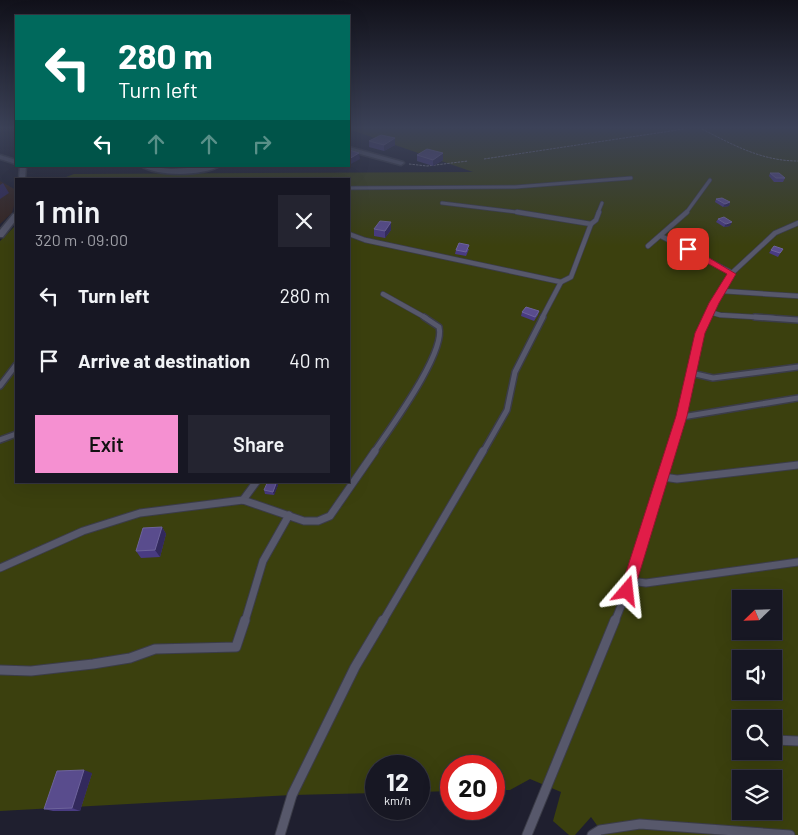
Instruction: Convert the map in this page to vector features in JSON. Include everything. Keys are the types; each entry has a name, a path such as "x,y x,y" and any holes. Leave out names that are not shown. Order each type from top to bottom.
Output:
{"street":[{"path":"154,168 164,170 201,170 209,168"},
{"path":"0,235 15,217"}],"lane":[{"path":"201,170 205,168"},
{"path":"350,188 514,187 631,178"},
{"path":"648,246 685,217 699,199 710,180"},
{"path":"442,203 522,212 591,224"},
{"path":"280,835 292,795 355,667 438,532 507,410 515,372 561,282 571,277 591,224 596,220 602,203"},
{"path":"527,835 630,581 682,416 700,333 732,274 775,233 798,223"},
{"path":"662,236 732,274"},
{"path":"350,237 561,282"},
{"path":"722,291 798,296"},
{"path":"0,568 83,531 140,513 244,500 304,521 318,521 330,516 421,380 436,351 440,334 439,327 405,305 383,294"},
{"path":"710,312 720,315 798,320"},
{"path":"0,386 15,366"},
{"path":"691,372 713,378 798,367"},
{"path":"682,416 798,398"},
{"path":"0,440 15,434"},
{"path":"663,477 676,479 798,465"},
{"path":"244,500 256,483"},
{"path":"0,670 31,671 92,664 130,658 155,648 236,647 258,585 263,562 288,516"},
{"path":"630,581 646,583 798,562"},
{"path":"782,740 798,741"},
{"path":"592,835 600,830 640,824 790,835"}],"shaded area":[{"path":"0,181 15,189 15,202 12,213 0,224"}],"green space":[{"path":"461,168 798,168 798,835 604,835 591,817 575,835 569,835 553,821 561,792 530,779 510,790 505,790 505,755 440,755 440,791 430,792 430,755 365,755 365,793 292,795 0,811 0,241 15,226 15,483 350,483 350,178 64,178 74,174 473,172"}],"building":[{"path":"770,173 779,173 785,178 776,178"},
{"path":"722,198 730,202 725,204 716,199"},
{"path":"724,217 732,222 726,224 718,219"},
{"path":"380,221 391,222 385,231 374,229"},
{"path":"459,243 469,245 466,252 456,250"},
{"path":"774,246 783,249 780,253 771,250"},
{"path":"526,307 539,311 535,317 522,312"},
{"path":"267,483 276,483 273,492 264,490"},
{"path":"162,527 155,550 136,551 143,528"},
{"path":"84,770 72,808 44,809 57,771"}],"route":[{"path":"627,591 682,416 700,333 714,303 732,274 688,249"}]}
